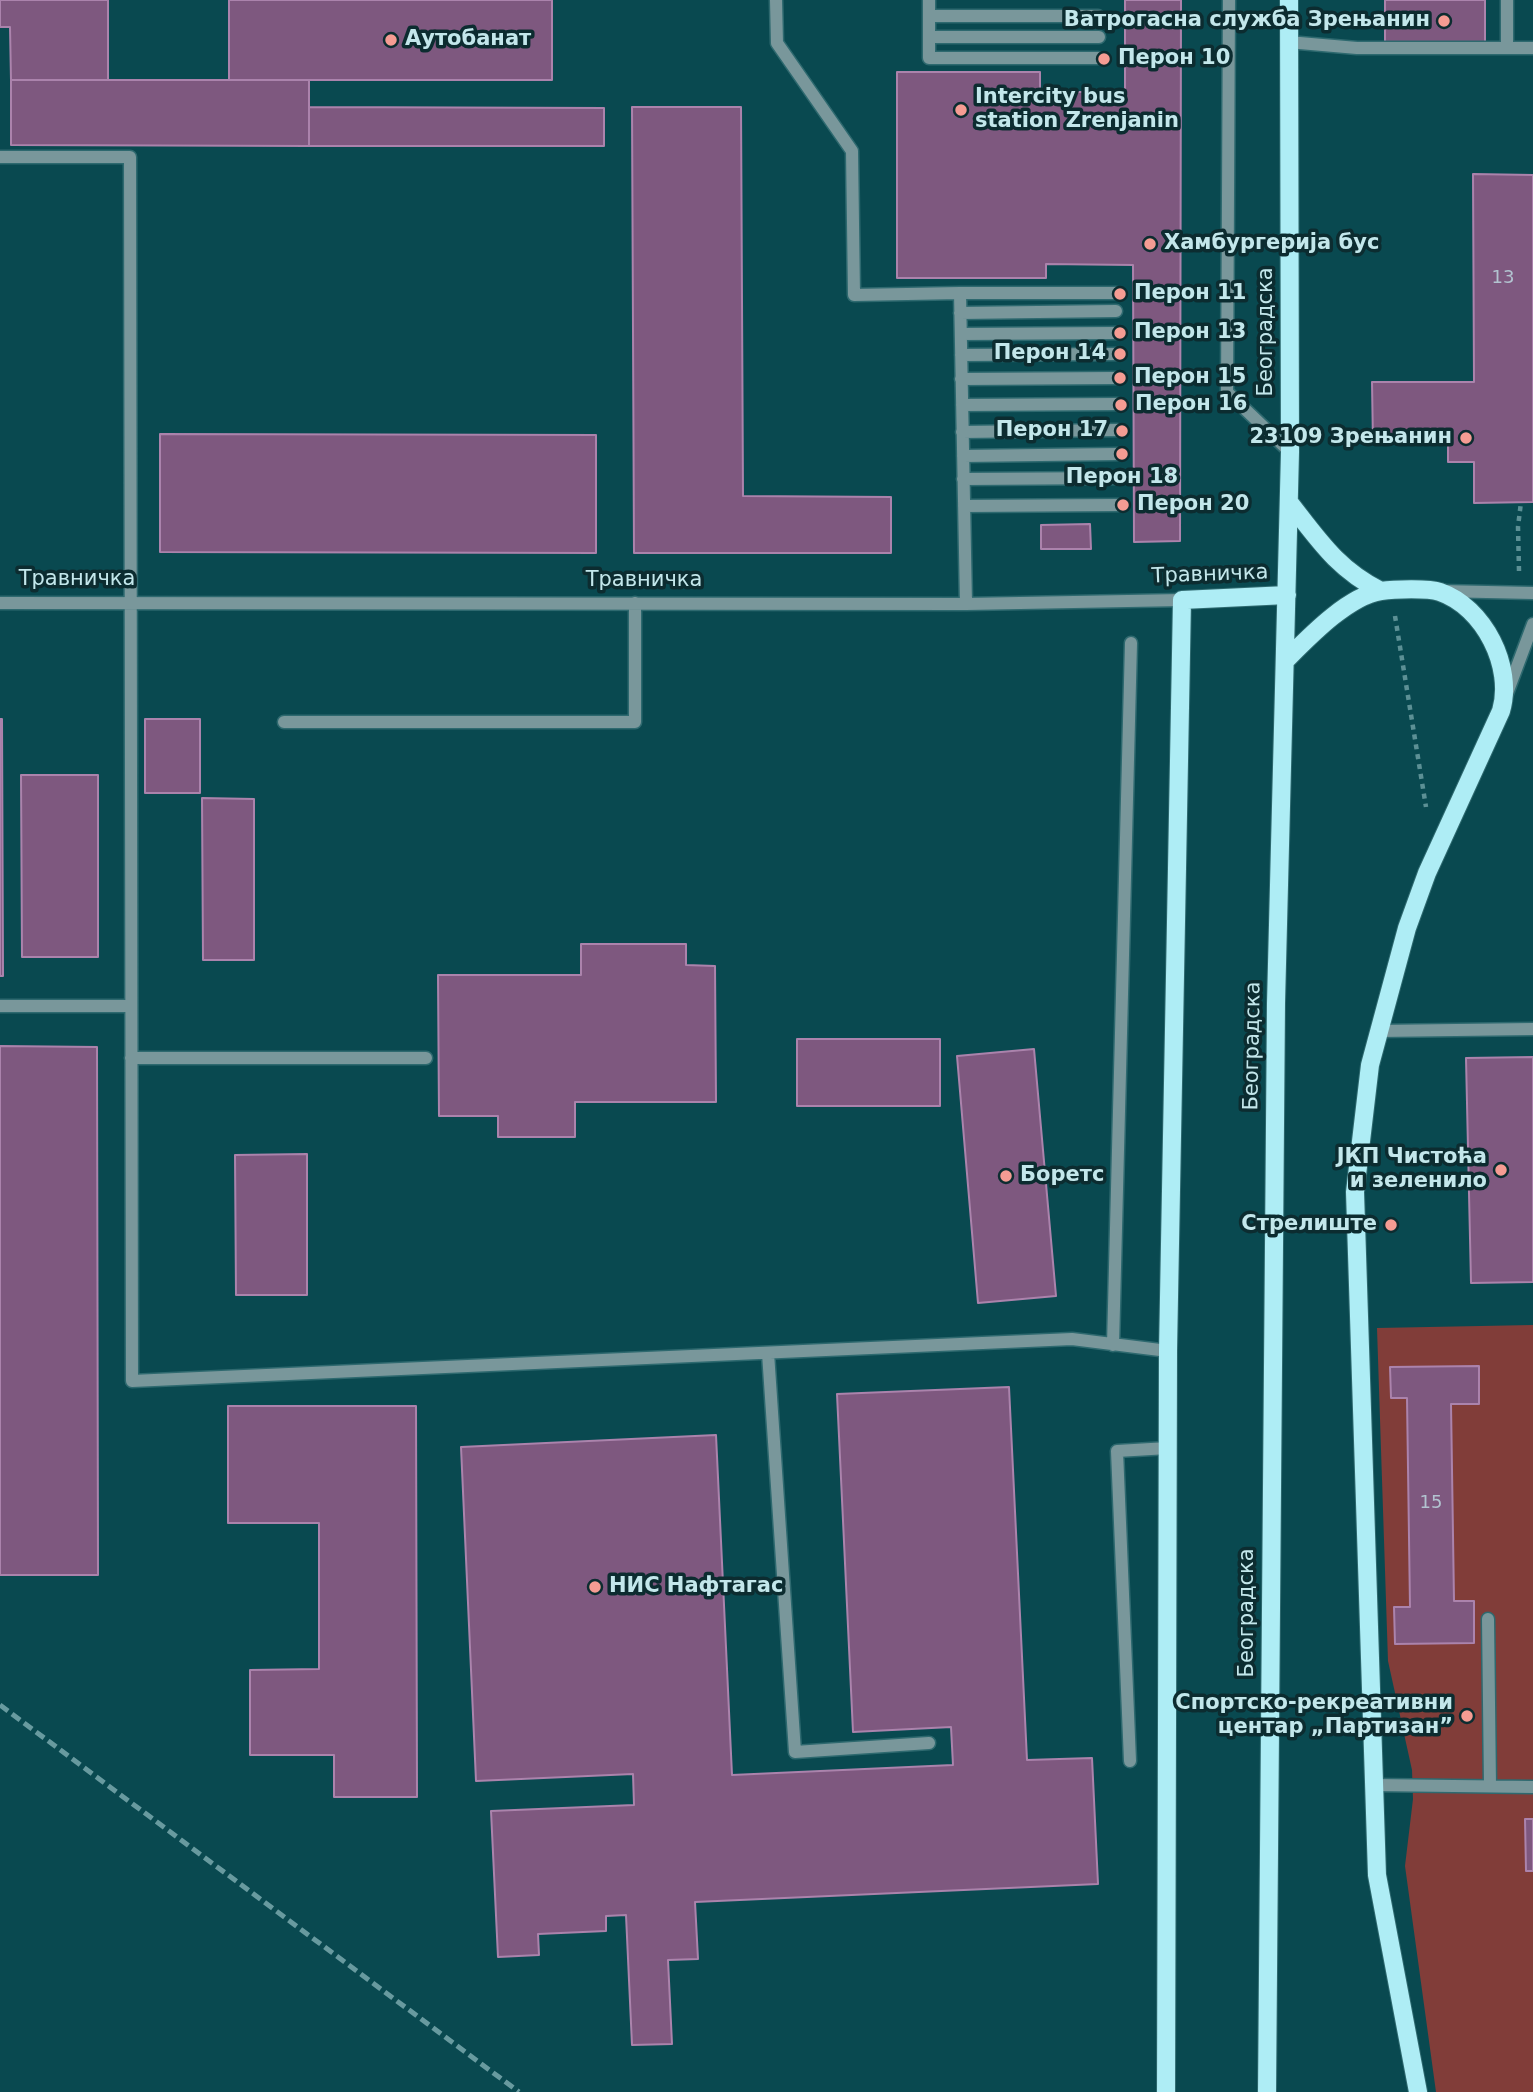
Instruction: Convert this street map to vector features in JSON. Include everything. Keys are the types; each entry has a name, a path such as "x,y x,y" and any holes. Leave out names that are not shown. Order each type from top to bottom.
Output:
{"main road":[{"name":"Београдска","path":"1267,2092 1276,1003 1290,452 1289,0"},
{"path":"1289,502 1322,545 1357,579 1386,591"},
{"path":"1286,660 1336,615 1362,598 1386,591 1437,591 1457,599 1478,619 1488,635 1504,676 1505,697 1502,711 1427,873 1407,928 1370,1065 1355,1192 1377,1875 1418,2092"},
{"name":"Травничка","path":"1182,600 1287,595"},
{"path":"1166,2092 1168,1351 1182,600"}],"street":[{"path":"776,0 777,43 852,152 855,295 1116,293"},
{"path":"929,0 929,58 1098,58"},
{"path":"1229,0 1227,392 1290,452"},
{"path":"1507,0 1507,48"},
{"path":"929,16 1098,16"},
{"path":"929,37 1099,37"},
{"path":"1288,42 1357,48 1533,48"},
{"path":"0,156 130,157 132,1381 1072,1339 1168,1351"},
{"path":"960,293 967,604"},
{"path":"960,313 1116,311"},
{"path":"961,334 1116,332"},
{"path":"961,355 1116,354"},
{"path":"961,379 1116,378"},
{"path":"962,405 1117,404"},
{"path":"962,432 1117,430"},
{"path":"962,456 1117,454"},
{"path":"963,479 1118,478"},
{"path":"964,506 1118,505"},
{"path":"1437,591 1527,593"},
{"name":"Травничка","path":"0,603 967,604 1182,600"},
{"path":"284,722 635,722 635,603"},
{"path":"1505,697 1533,624"},
{"path":"1113,1345 1131,643"},
{"path":"0,1006 131,1006"},
{"path":"1378,1031 1533,1029"},
{"path":"131,1058 426,1058"},
{"path":"768,1353 795,1752 929,1743"},
{"path":"1130,1761 1117,1451 1168,1448"},
{"path":"1488,1619 1490,1786"},
{"path":"1374,1785 1533,1787"}],"path":[{"path":"1521,502 1518,527 1527,593"},
{"path":"1386,591 1426,810"}],"shaded area":[{"name":"Спортско-рекреативни центар „Партизан”","path":"1533,1325 1533,2092 1436,2092 1405,1866 1413,1799 1412,1770 1388,1661 1377,1328"}],"building":[{"path":"0,0 108,0 108,80 11,80 10,27 0,27"},
{"name":"Аутобанат","path":"229,0 552,0 552,80 229,80"},
{"path":"1125,0 1181,0 1180,541 1134,542 1133,265 1046,264 1046,278 897,278 897,72 1040,72 1040,92 1125,92"},
{"path":"1385,0 1485,0 1485,43 1385,43"},
{"path":"11,80 309,80 309,146 11,145"},
{"path":"309,107 604,108 604,146 309,146"},
{"path":"632,107 741,107 743,496 891,497 891,553 634,553"},
{"path":"1473,174 1533,175 1533,502 1474,503 1474,462 1448,462 1448,444 1373,444 1372,382 1474,382"},
{"path":"160,434 596,435 596,553 160,552"},
{"path":"1090,524 1091,549 1041,549 1041,525"},
{"path":"2,719 3,976 0,976"},
{"path":"145,719 200,719 200,793 145,793"},
{"path":"21,775 98,775 98,957 22,957"},
{"path":"202,798 254,799 254,960 203,960"},
{"path":"581,944 686,944 686,965 715,966 716,1102 575,1102 575,1137 498,1137 498,1116 439,1116 438,975 581,975"},
{"path":"797,1039 940,1039 940,1106 797,1106"},
{"path":"0,1046 97,1047 98,1575 0,1575"},
{"name":"Боретс","path":"1034,1049 1056,1296 978,1303 957,1056"},
{"name":"ЈКП Чистоћа и зеленило","path":"1533,1057 1533,1282 1471,1283 1466,1058"},
{"path":"307,1154 307,1295 236,1295 235,1155"},
{"path":"1479,1366 1479,1404 1451,1404 1454,1601 1474,1601 1474,1643 1395,1644 1394,1607 1410,1607 1407,1398 1391,1398 1390,1367"},
{"name":"НИС Нафтагас","path":"1009,1387 1027,1760 1092,1758 1098,1884 695,1902 698,1959 668,1960 672,2044 632,2045 626,1915 606,1916 606,1931 538,1934 539,1955 498,1957 491,1811 634,1805 633,1774 476,1781 461,1447 716,1435 732,1775 953,1765 951,1727 853,1732 837,1394"},
{"path":"228,1406 416,1406 417,1797 334,1797 334,1755 250,1755 250,1670 319,1669 319,1523 228,1523"},
{"path":"1525,1819 1533,1819 1533,1871 1526,1871"}],"railway":[{"path":"0,1705 519,2092"}],"place":[{"name":"Ватрогасна служба Зрењанин","path":"1444,21"},
{"name":"Аутобанат","path":"391,40"},
{"name":"Перон 10","path":"1104,59"},
{"name":"Intercity bus station Zrenjanin","path":"961,110"},
{"name":"Хамбургерија бус","path":"1150,244"},
{"name":"Перон 11","path":"1120,294"},
{"name":"Перон 13","path":"1120,333"},
{"name":"Перон 14","path":"1120,354"},
{"name":"Перон 15","path":"1120,378"},
{"name":"Перон 16","path":"1121,405"},
{"name":"Перон 17","path":"1122,431"},
{"name":"23109 Зрењанин","path":"1466,438"},
{"name":"Перон 18","path":"1122,454"},
{"name":"Перон 20","path":"1123,505"},
{"name":"ЈКП Чистоћа и зеленило","path":"1501,1170"},
{"name":"Боретс","path":"1006,1176"},
{"name":"Стрелиште","path":"1391,1225"},
{"name":"НИС Нафтагас","path":"595,1587"},
{"name":"Спортско-рекреативни центар „Партизан”","path":"1467,1716"}]}
